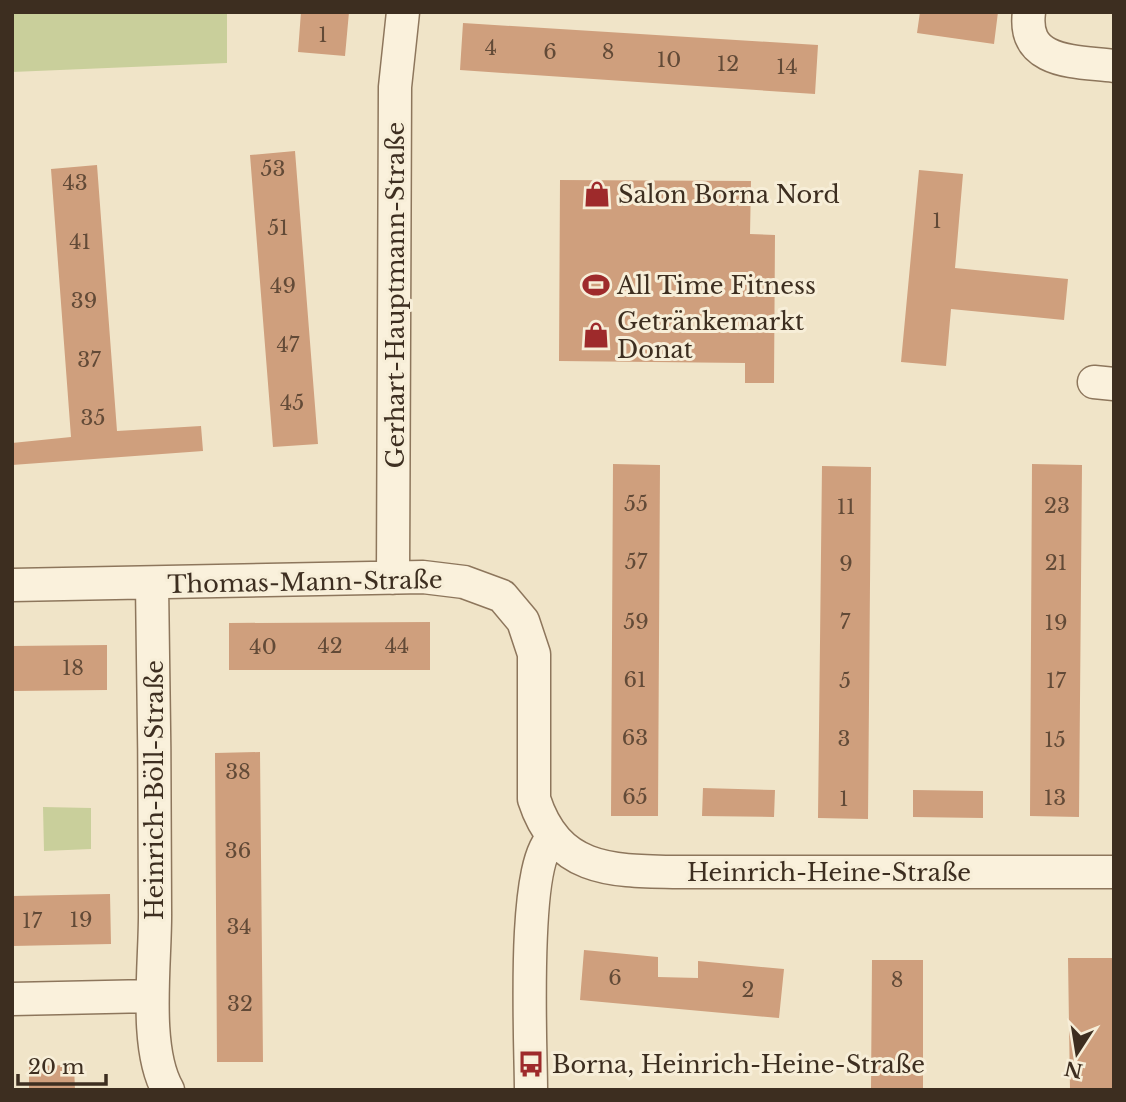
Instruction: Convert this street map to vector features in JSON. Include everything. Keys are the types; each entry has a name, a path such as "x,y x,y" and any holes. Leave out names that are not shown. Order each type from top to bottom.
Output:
{"street":[{"name":"Gerhart-Hauptmann-Straße","path":"393,578 395,87 403,12"},
{"path":"1029,12 1030,36 1039,49 1052,58 1114,66"},
{"name":"Thomas-Mann-Straße","path":"12,585 424,577 464,582 502,596 523,621 534,654 534,799 541,819 553,838"},
{"name":"Heinrich-Böll-Straße","path":"152,584 155,930 152,996 157,1055 168,1090"},
{"path":"531,1090 530,921 543,852 553,838"},
{"name":"Heinrich-Heine-Straße","path":"553,838 571,856 621,871 1114,873"},
{"path":"12,999 152,996"}],"green space":[{"path":"12,12 227,12 227,63 12,72"},
{"path":"43,807 91,808 91,849 44,851"}],"building":[{"path":"301,12 349,12 345,56 298,52"},
{"path":"920,12 998,12 994,44 917,33"},
{"path":"463,23 818,45 815,94 460,70"},
{"path":"295,151 318,444 273,447 250,155"},
{"path":"97,165 117,431 201,426 203,451 12,465 12,443 71,437 51,169"},
{"path":"919,170 963,174 955,268 1068,279 1064,320 951,309 946,366 901,362"},
{"path":"560,180 751,181 750,234 775,235 774,383 745,383 745,363 559,361"},
{"path":"613,464 660,465 658,816 611,816"},
{"path":"1032,464 1082,465 1079,817 1030,816"},
{"path":"822,466 871,467 868,819 818,818"},
{"path":"430,622 430,670 229,670 229,623"},
{"path":"107,645 107,690 12,691 12,646"},
{"path":"260,752 263,1062 217,1062 215,753"},
{"path":"703,788 775,790 774,817 702,816"},
{"path":"913,790 983,791 983,818 913,817"},
{"path":"110,894 111,944 12,946 12,896"},
{"path":"584,950 658,957 658,977 698,978 698,961 784,969 779,1018 580,1000"},
{"path":"1068,958 1114,958 1114,1090 1070,1090"},
{"path":"872,960 923,960 923,1090 871,1090"},
{"path":"74,1065 75,1090 29,1090 29,1066"}],"place":[{"name":"Salon Borna Nord","path":"597,194"},
{"name":"All Time Fitness","path":"596,285"},
{"name":"Getränkemarkt Donat","path":"596,335"},
{"name":"Borna, Heinrich-Heine-Straße","path":"531,1064"}]}
